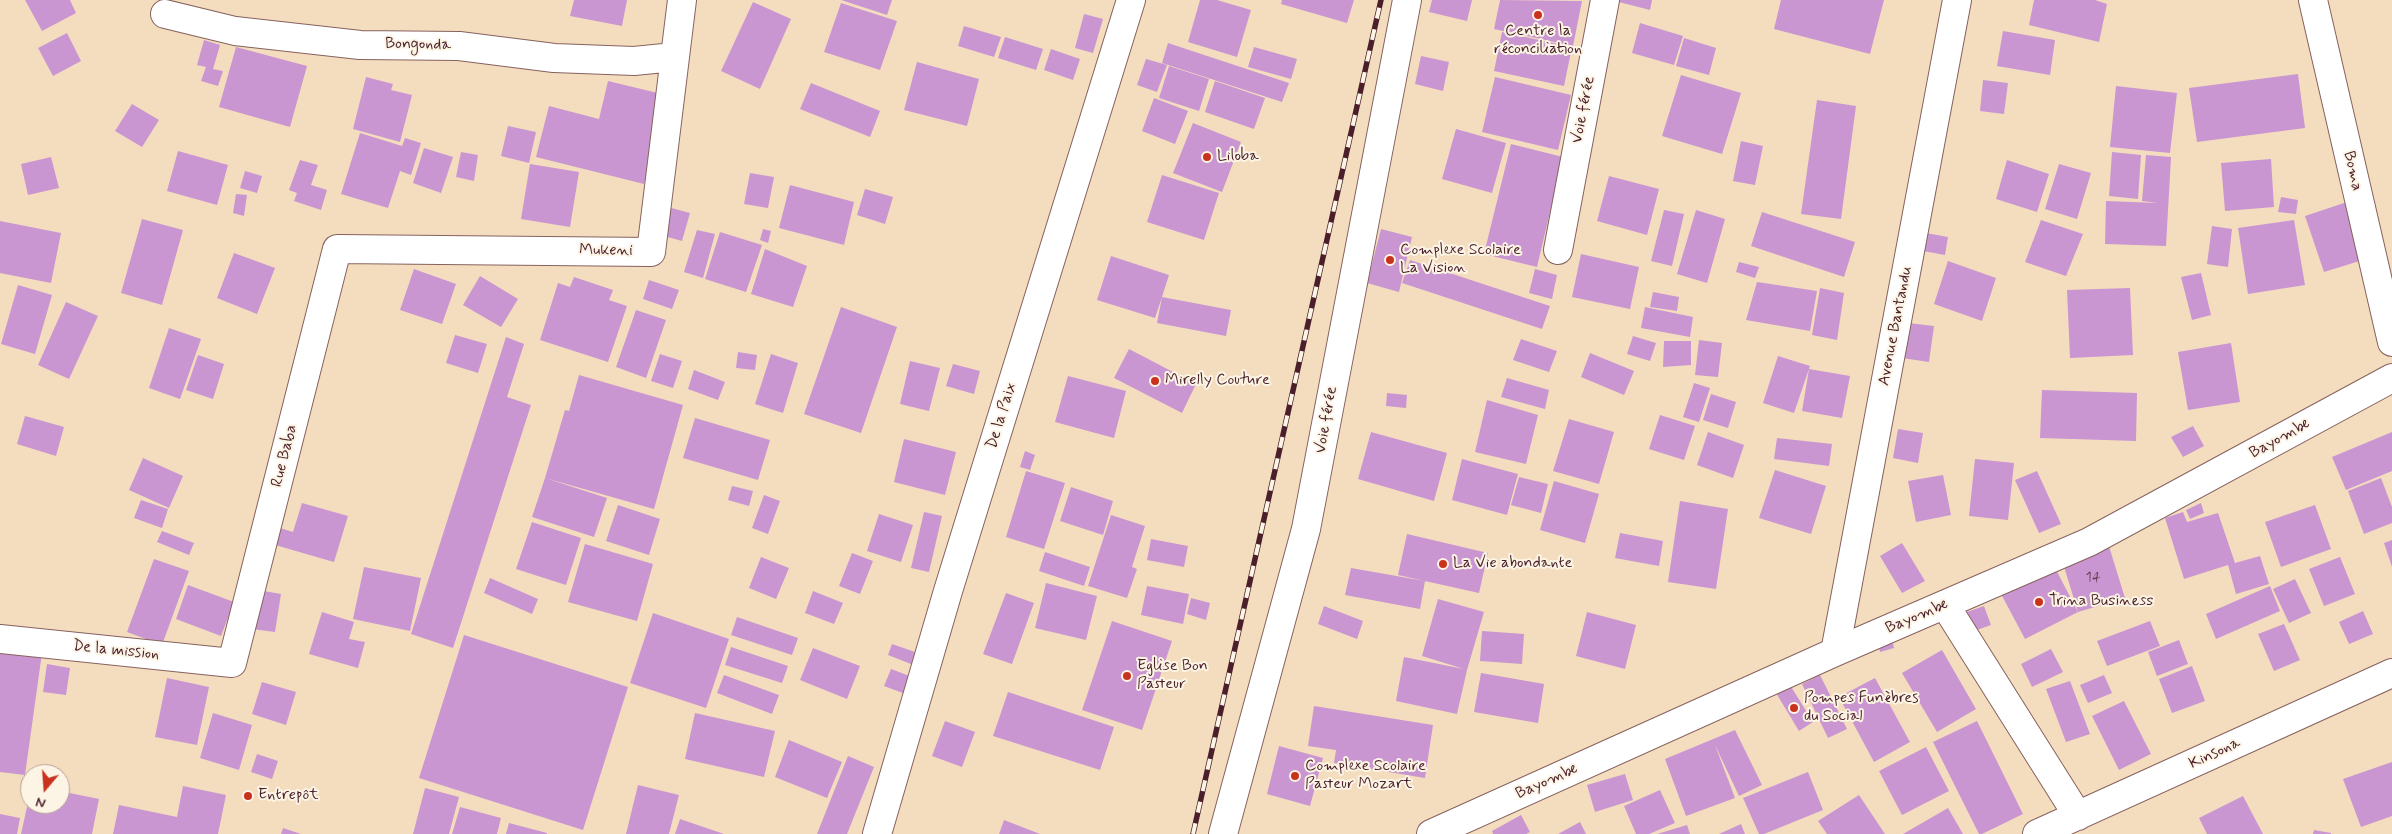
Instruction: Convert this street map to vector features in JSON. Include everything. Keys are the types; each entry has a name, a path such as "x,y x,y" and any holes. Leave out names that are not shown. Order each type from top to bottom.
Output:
{"street":[{"name":"Mukeni","path":"337,249 651,252 682,0"},
{"name":"De la Paix","path":"877,834 948,591 1132,0"},
{"name":"Voie férée","path":"1223,834 1306,529 1407,0"},
{"name":"Voie férée","path":"1558,250 1605,0"},
{"name":"Avenue Bantandu","path":"1835,652 1957,0"},
{"name":"Boma","path":"2312,0 2392,342"},
{"name":"Bongonda","path":"165,14 235,31 360,44 459,46 554,58 634,61 674,57"},
{"name":"Rue Baba","path":"232,663 337,249"},
{"name":"Bayombe","path":"1431,834 1835,652 2089,542 2392,378"},
{"path":"1945,605 2078,816"},
{"name":"De la mission","path":"0,639 232,663"},
{"name":"Kinsona","path":"2037,834 2392,672"}],"building":[{"path":"25,0 70,0 76,13 42,31"},
{"path":"574,0 627,0 622,26 570,16"},
{"path":"841,0 892,0 887,15"},
{"path":"1200,0 1217,0 1251,10 1237,57 1188,42"},
{"path":"1282,0 1354,0 1347,23 1281,4"},
{"path":"1432,0 1472,0 1467,21 1429,12"},
{"name":"Centre la réconciliation","path":"1500,0 1582,1 1573,46 1494,29"},
{"path":"1619,0 1652,0 1650,10 1619,2"},
{"path":"1781,0 1884,0 1870,54 1774,29"},
{"path":"2034,0 2095,0 2107,4 2099,42 2029,25"},
{"path":"753,2 791,19 760,89 721,71"},
{"path":"841,3 897,21 880,70 824,52"},
{"path":"1084,14 1103,19 1093,53 1075,48"},
{"path":"1640,23 1683,36 1674,65 1632,53"},
{"path":"964,26 1001,37 994,57 958,46"},
{"path":"2003,31 2055,40 2050,75 1997,66"},
{"name":"Centre la réconciliation","path":"1502,32 1572,47 1564,86 1494,71"},
{"path":"67,33 81,61 53,76 38,48"},
{"path":"1005,37 1043,49 1036,70 998,58"},
{"path":"1684,38 1716,48 1709,75 1676,66"},
{"path":"204,40 220,45 213,69 223,71 218,86 201,81 206,67 197,65"},
{"path":"1168,43 1289,83 1282,102 1162,63"},
{"path":"236,47 307,66 290,127 219,107"},
{"path":"1254,47 1297,59 1291,79 1248,67"},
{"path":"1051,49 1080,59 1073,80 1044,70"},
{"path":"1421,56 1449,62 1443,91 1415,84"},
{"path":"1146,59 1167,65 1157,92 1137,85"},
{"path":"917,62 979,79 967,126 904,110"},
{"path":"1169,66 1209,79 1199,111 1159,98"},
{"path":"2298,74 2305,128 2197,142 2189,88"},
{"path":"1681,75 1741,93 1722,154 1662,136"},
{"path":"366,77 393,84 391,90 412,95 400,142 353,129"},
{"path":"1495,77 1571,95 1558,150 1482,132"},
{"path":"1983,80 2008,83 2004,114 1980,111"},
{"path":"608,81 666,95 644,184 536,157 549,106 599,119"},
{"path":"1215,81 1265,98 1254,129 1205,112"},
{"path":"811,83 880,111 870,137 800,109"},
{"path":"2116,86 2177,93 2170,153 2110,147"},
{"path":"1154,98 1188,111 1175,144 1142,131"},
{"path":"1817,100 1856,106 1841,219 1801,214"},
{"path":"132,104 159,120 142,147 115,131"},
{"name":"Liloba","path":"1193,123 1241,142 1222,192 1173,173"},
{"path":"508,126 536,132 529,163 501,156"},
{"path":"1456,129 1506,143 1492,193 1442,179"},
{"path":"360,133 402,146 405,138 421,143 411,175 400,171 388,208 341,194"},
{"path":"1741,141 1763,146 1755,185 1733,181"},
{"path":"1511,144 1563,157 1537,267 1484,254"},
{"path":"424,148 453,157 441,193 413,183"},
{"path":"178,151 228,165 217,205 167,191"},
{"path":"461,152 478,155 474,181 456,177"},
{"path":"2112,152 2141,155 2138,199 2109,196"},
{"path":"2146,155 2171,157 2166,246 2105,244 2106,201 2158,203 2142,201"},
{"path":"51,157 59,188 28,195 21,164"},
{"path":"2271,159 2274,207 2225,211 2221,163"},
{"path":"300,160 318,165 311,185 327,190 321,210 294,201 297,193 289,190"},
{"path":"2007,160 2049,174 2037,212 1996,199"},
{"path":"530,164 579,172 570,227 521,219"},
{"path":"2059,164 2091,173 2077,219 2045,209"},
{"path":"245,171 262,176 257,193 240,188"},
{"path":"750,173 774,177 768,208 744,204"},
{"path":"1162,175 1219,193 1204,240 1147,222"},
{"path":"1609,176 1659,189 1647,235 1597,221"},
{"path":"790,185 854,202 844,245 779,228"},
{"path":"865,189 893,197 885,224 857,215"},
{"path":"236,194 247,195 244,216 233,213"},
{"path":"2281,197 2298,200 2296,214 2278,212"},
{"path":"2347,202 2366,259 2324,272 2305,216"},
{"path":"664,206 690,213 682,241 657,234"},
{"path":"1664,210 1684,214 1672,266 1651,261"},
{"path":"1696,210 1725,219 1707,283 1677,274"},
{"path":"1762,212 1855,242 1844,277 1751,246"},
{"path":"142,219 183,230 162,305 121,293"},
{"path":"2041,220 2083,234 2066,276 2025,262"},
{"path":"2294,220 2305,285 2248,294 2238,228"},
{"path":"0,221 61,233 51,283 0,273"},
{"path":"2212,226 2232,229 2228,267 2207,264"},
{"path":"763,229 771,231 768,243 760,240"},
{"name":"Complexe Scolaire La Vision","path":"1381,229 1412,237 1399,292 1367,283"},
{"path":"697,230 715,234 703,278 684,272"},
{"path":"720,232 762,245 746,292 705,279"},
{"path":"1926,233 1948,237 1945,255 1923,251"},
{"path":"765,249 807,266 793,307 751,294"},
{"path":"234,253 275,268 257,314 217,298"},
{"path":"1581,254 1639,267 1630,309 1572,297"},
{"path":"1111,256 1169,275 1155,318 1097,300"},
{"path":"1410,260 1550,306 1542,329 1402,283"},
{"path":"1948,261 1996,278 1982,321 1934,304"},
{"path":"1739,262 1759,267 1755,278 1736,272"},
{"path":"414,269 456,284 442,324 400,310"},
{"path":"1535,269 1557,275 1552,299 1529,293"},
{"path":"2201,273 2211,315 2192,320 2181,277"},
{"path":"480,276 518,299 501,327 463,305"},
{"path":"574,277 613,290 609,300 627,306 608,362 540,340 558,283 570,287"},
{"path":"649,280 679,290 672,309 643,299"},
{"path":"1757,282 1817,291 1810,331 1746,320"},
{"path":"18,285 52,295 35,354 1,344"},
{"path":"1820,288 1844,293 1837,340 1812,335"},
{"path":"2130,288 2133,355 2070,358 2067,290"},
{"path":"1653,292 1679,297 1677,311 1650,307"},
{"path":"1162,297 1231,310 1226,336 1157,323"},
{"path":"66,302 98,316 69,379 38,365"},
{"path":"841,307 897,327 861,433 804,414"},
{"path":"1645,307 1693,317 1690,337 1641,328"},
{"path":"636,310 666,320 646,378 616,367"},
{"path":"1908,323 1934,326 1929,362 1902,358"},
{"path":"169,328 201,339 180,399 149,388"},
{"path":"455,335 487,344 478,373 446,363"},
{"path":"1633,336 1656,343 1650,361 1627,354"},
{"path":"506,337 524,344 507,397 531,405 453,648 411,634"},
{"path":"1521,339 1557,351 1549,372 1513,360"},
{"path":"1699,340 1722,343 1718,377 1695,375"},
{"path":"1664,341 1691,341 1691,365 1663,367"},
{"path":"2231,343 2240,402 2188,410 2178,352"},
{"name":"Mirelly Couture","path":"1129,349 1196,384 1182,413 1114,378"},
{"path":"738,352 757,355 755,370 736,368"},
{"path":"1590,353 1634,371 1624,395 1581,377"},
{"path":"660,354 682,361 673,388 651,381"},
{"path":"771,354 798,363 783,413 755,404"},
{"path":"198,355 224,364 213,399 186,390"},
{"path":"1778,356 1810,366 1794,413 1763,403"},
{"path":"910,361 940,368 929,411 900,404"},
{"path":"953,364 980,371 974,394 946,386"},
{"path":"1809,369 1850,376 1842,418 1802,411"},
{"path":"694,370 725,382 718,400 688,389"},
{"path":"579,375 683,405 654,509 545,478 565,410 569,411"},
{"path":"1068,376 1126,391 1114,438 1055,422"},
{"path":"1507,378 1549,390 1545,409 1501,397"},
{"path":"1694,383 1710,388 1699,422 1683,417"},
{"path":"2042,390 2137,393 2136,441 2040,438"},
{"path":"1387,393 1407,395 1406,408 1386,406"},
{"path":"1711,394 1736,402 1728,428 1703,420"},
{"path":"1487,400 1538,415 1526,464 1475,452"},
{"path":"1660,415 1695,426 1684,460 1649,449"},
{"path":"25,416 64,427 56,456 17,444"},
{"path":"695,418 770,440 758,480 683,458"},
{"path":"1569,419 1614,432 1599,484 1553,471"},
{"path":"2193,426 2204,446 2183,457 2171,437"},
{"path":"1898,429 1923,433 1918,463 1893,458"},
{"path":"1371,432 1447,453 1434,501 1358,479"},
{"path":"1708,432 1744,445 1733,478 1697,465"},
{"path":"2392,432 2392,471 2346,490 2332,457"},
{"path":"1777,438 1832,444 1829,466 1774,459"},
{"path":"904,439 956,452 945,495 894,482"},
{"path":"1025,451 1035,455 1030,470 1020,467"},
{"path":"143,458 183,476 169,508 129,490"},
{"path":"1462,459 1518,474 1507,515 1452,500"},
{"path":"1975,459 2014,463 2008,520 1969,516"},
{"path":"1775,470 1826,486 1811,534 1759,518"},
{"path":"1026,471 1065,483 1044,549 1006,537"},
{"path":"2037,471 2061,524 2039,533 2015,480"},
{"path":"1943,475 1951,515 1916,522 1908,481"},
{"path":"1519,477 1548,484 1541,513 1511,505"},
{"path":"545,478 607,498 594,537 532,517"},
{"path":"2381,478 2392,507 2392,523 2364,534 2348,491"},
{"path":"1554,481 1599,494 1585,543 1540,530"},
{"path":"732,486 753,491 749,506 728,500"},
{"path":"1071,487 1113,501 1103,535 1060,521"},
{"path":"764,495 780,501 768,534 752,528"},
{"path":"141,500 168,509 162,528 134,518"},
{"path":"1680,501 1728,509 1716,589 1668,582"},
{"path":"302,503 348,516 334,562 275,545 280,528 293,532"},
{"path":"2201,503 2204,513 2190,519 2186,510"},
{"path":"618,505 660,519 649,555 606,541"},
{"path":"2315,505 2331,549 2281,567 2265,522"},
{"path":"924,512 942,516 929,572 911,568"},
{"path":"2183,512 2187,522 2218,513 2235,563 2260,556 2269,584 2236,594 2228,565 2184,579 2165,518"},
{"path":"879,514 913,525 901,562 867,551"},
{"path":"1111,515 1145,526 1132,567 1137,569 1127,598 1088,586"},
{"path":"532,522 581,538 566,585 516,569"},
{"path":"162,531 194,543 189,555 157,542"},
{"path":"1620,533 1663,541 1659,566 1615,558"},
{"name":"La Vie abondante","path":"1407,534 1488,553 1479,593 1398,575"},
{"path":"1151,539 1188,546 1184,567 1147,560"},
{"path":"2392,540 2392,567 2384,543"},
{"path":"1902,543 1925,581 1902,593 1880,556"},
{"name":"Trina Business","path":"2108,543 2125,598 2078,612 2061,557"},
{"path":"585,544 653,564 637,621 568,602"},
{"path":"1045,552 1090,567 1084,586 1039,571"},
{"path":"852,553 873,561 860,594 839,586"},
{"path":"761,557 789,568 776,599 749,588"},
{"path":"2340,557 2355,594 2324,606 2309,569"},
{"path":"154,559 189,571 162,645 127,632"},
{"name":"Trina Business","path":"2053,564 2078,612 2025,639 2000,592"},
{"path":"364,567 421,578 410,631 353,619"},
{"path":"1351,568 1425,581 1420,609 1345,595"},
{"path":"490,578 538,599 532,614 484,593"},
{"path":"2295,579 2311,613 2289,623 2273,589"},
{"path":"1046,583 1097,596 1086,640 1035,628"},
{"path":"188,585 234,602 221,636 176,619"},
{"path":"1147,586 1189,594 1183,624 1141,615"},
{"path":"2270,586 2280,611 2216,639 2206,614"},
{"path":"258,590 281,594 275,632 252,629"},
{"path":"813,591 843,603 834,624 805,613"},
{"path":"1006,593 1034,603 1012,664 983,654"},
{"path":"1191,598 1210,603 1206,620 1187,614"},
{"path":"1438,599 1484,612 1467,670 1457,714 1396,701 1404,657 1464,669 1422,656"},
{"path":"1324,606 1363,621 1357,639 1318,624"},
{"path":"1984,606 1991,625 1971,632 1964,613"},
{"path":"2363,611 2373,634 2349,644 2339,622"},
{"path":"322,612 354,622 349,639 365,642 358,668 309,654"},
{"path":"1587,612 1636,625 1625,669 1576,656"},
{"path":"653,613 729,639 706,708 630,683"},
{"path":"737,617 798,638 792,655 731,635"},
{"name":"Eglise Bon Pasteur","path":"1112,621 1172,641 1142,730 1082,710"},
{"path":"2150,621 2160,646 2107,666 2097,641"},
{"path":"2284,624 2300,660 2274,671 2258,634"},
{"path":"1482,631 1524,634 1522,664 1480,661"},
{"path":"1890,631 1894,648 1880,652 1876,635"},
{"path":"464,635 628,687 583,830 419,778"},
{"path":"2179,640 2188,664 2157,676 2148,652"},
{"path":"892,644 921,654 916,666 888,655"},
{"path":"0,647 42,653 27,764 20,764 20,774 0,772"},
{"path":"731,647 788,666 782,683 725,665"},
{"path":"813,648 860,666 847,699 800,680"},
{"path":"2051,649 2063,672 2032,687 2021,664"},
{"path":"1942,650 1976,709 1937,732 1902,673"},
{"path":"47,664 70,668 66,695 43,692"},
{"path":"2192,666 2205,701 2172,713 2159,679"},
{"path":"891,669 915,678 908,695 884,686"},
{"path":"1481,673 1544,684 1538,723 1474,712"},
{"path":"724,675 779,695 772,714 717,693"},
{"path":"1820,675 1847,729 1828,738 1802,684"},
{"path":"2104,675 2112,693 2088,703 2080,685"},
{"path":"167,678 209,687 197,745 155,737"},
{"path":"1875,678 1910,742 1874,762 1839,697"},
{"path":"2070,681 2090,734 2066,742 2046,689"},
{"path":"262,682 296,692 286,725 252,714"},
{"name":"Pompes Funèbres du Social","path":"1790,685 1813,722 1799,731 1776,693"},
{"path":"1008,692 1114,727 1100,770 993,736"},
{"path":"2124,701 2151,754 2119,770 2092,716"},
{"path":"1314,706 1433,725 1425,778 1334,763 1336,750 1308,746"},
{"path":"213,713 252,725 239,770 200,758"},
{"path":"695,713 775,731 764,777 685,759"},
{"path":"945,721 975,732 962,767 932,756"},
{"path":"1977,721 2023,814 1982,834 1979,834 1933,742"},
{"path":"1735,730 1762,785 1739,796 1715,745 1735,798 1686,816 1665,759"},
{"path":"789,740 842,762 827,798 775,777"},
{"name":"Complexe Scolaire Pasteur Mozart","path":"1279,746 1323,758 1310,806 1267,794"},
{"path":"1926,747 1949,791 1902,815 1879,771"},
{"path":"257,754 278,761 272,779 251,772"},
{"path":"848,756 874,767 847,834 817,834"},
{"path":"2392,762 2392,816 2361,827 2343,779"},
{"path":"1808,772 1823,810 1764,834 1759,834 1743,798"},
{"path":"1625,774 1633,800 1595,812 1587,785"},
{"path":"638,785 679,795 669,834 626,834"},
{"path":"183,786 226,795 218,834 113,834 119,805 177,817"},
{"path":"425,788 459,797 449,834 413,834"},
{"path":"1660,790 1675,823 1649,834 1636,834 1624,806"},
{"path":"70,793 99,799 92,834 21,834 25,814 70,814"},
{"path":"1859,795 1885,834 1827,834 1818,821"},
{"path":"2243,796 2263,834 2207,834 2199,818"},
{"path":"460,807 501,818 497,834 452,834"},
{"path":"1948,808 1963,834 1903,834"},
{"path":"0,814 20,818 17,834 0,834"},
{"path":"1521,815 1530,832 1526,834 1493,834 1492,831"},
{"path":"680,819 724,834 675,834"},
{"path":"1004,820 1040,834 999,834"},
{"path":"1580,822 1586,834 1558,834"},
{"path":"509,823 547,833 547,834 506,834"},
{"path":"1741,824 1745,834 1719,834"},
{"path":"1687,825 1690,834 1657,834"},
{"path":"283,828 301,834 281,834"},
{"path":"2314,830 2331,833 2331,834 2313,834"}],"railway":[{"path":"1193,834 1381,0"}],"place":[{"name":"Centre la réconciliation","path":"1538,15"},
{"name":"Liloba","path":"1207,157"},
{"name":"Complexe Scolaire La Vision","path":"1390,260"},
{"name":"Mirelly Couture","path":"1155,381"},
{"name":"La Vie abondante","path":"1443,564"},
{"name":"Trina Business","path":"2039,602"},
{"name":"Eglise Bon Pasteur","path":"1127,676"},
{"name":"Pompes Funèbres du Social","path":"1794,708"},
{"name":"Complexe Scolaire Pasteur Mozart","path":"1295,776"},
{"name":"Entrepôt","path":"248,796"}]}
